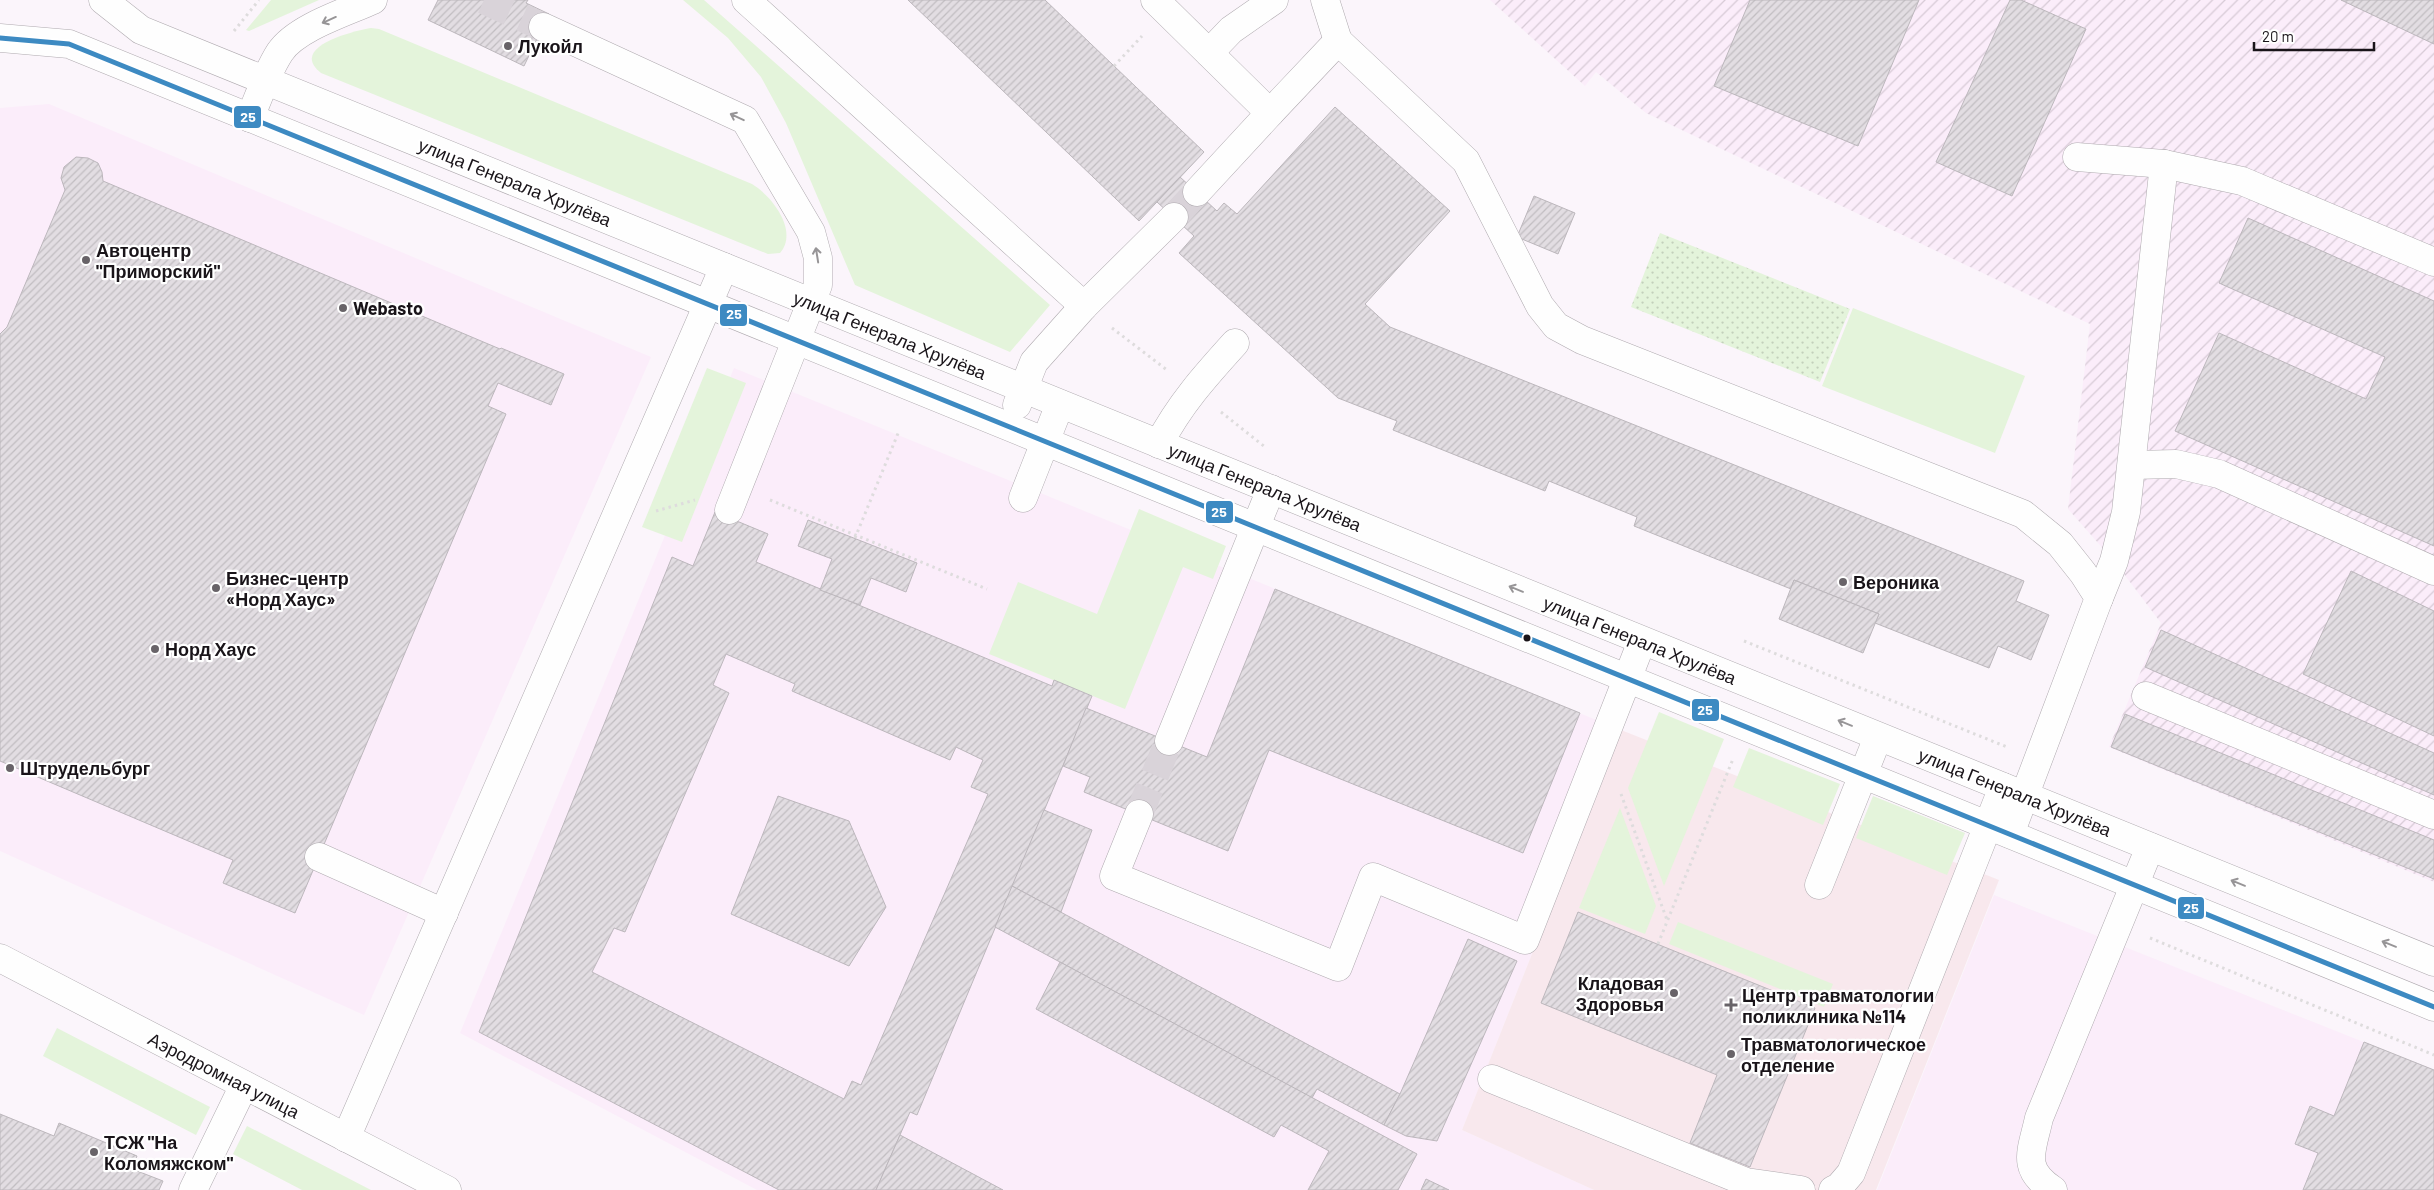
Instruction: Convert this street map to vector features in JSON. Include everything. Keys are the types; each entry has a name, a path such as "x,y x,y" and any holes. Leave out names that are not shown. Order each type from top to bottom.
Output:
{"street":[{"name":"улица Генерала Хрулёва","path":"103,0 141,30 2434,962"},
{"path":"261,122 276,85 281,50 302,32 374,0"},
{"path":"746,0 1084,306"},
{"path":"1155,0 1270,113"},
{"path":"1209,52 1231,30 1274,0"},
{"path":"1325,0 1338,41 1466,160 1540,306 1556,326 1582,340 2023,514 2060,544 2083,573 2099,598"},
{"path":"543,27 745,120 812,232 818,258 818,285 733,498"},
{"path":"0,38 69,44 2434,1007"},
{"path":"1197,192 1338,41"},
{"path":"2077,157 2164,164 2242,181 2434,262"},
{"path":"1833,1190 1839,1187 1851,1173 2014,792 2039,760 2114,561 2124,520 2132,465 2164,164"},
{"path":"1008,426 1034,362 1084,306 1174,217"},
{"path":"346,1138 724,267"},
{"path":"1159,444 1173,417 1192,390 1235,343"},
{"path":"1023,498 1060,404"},
{"path":"2132,465 2176,464 2219,474 2434,571"},
{"path":"1169,741 1270,489"},
{"path":"1139,814 1114,876 1338,967 1373,877 1525,940 1602,739 1642,641"},
{"path":"2146,696 2434,816"},
{"path":"1820,886 1878,736"},
{"path":"2053,1190 2040,1181 2032,1170 2030,1158 2039,1118 2150,847"},
{"path":"319,857 444,913"},
{"name":"Аэродромная улица","path":"0,958 447,1190"},
{"path":"1492,1079 1746,1182 1800,1190"},
{"path":"193,1190 244,1085"}],"path":[{"path":"233,31 259,0"},
{"path":"1084,306 1269,449"},
{"path":"856,537 899,431"},
{"path":"650,513 733,498 856,537 987,589"},
{"path":"1736,638 2039,760"},
{"path":"1602,739 1667,921"},
{"path":"1658,944 1734,758"},
{"path":"2118,924 2434,1055"}],"shaded area":[{"path":"1490,0 2434,0 2434,882 2109,747 2161,623 2114,561 2068,509 2090,324 1646,113 1596,72 1585,86"},
{"name":"Бизнес-центр «Норд Хаус»","path":"49,104 651,357 364,1015 0,851 0,108"},
{"path":"734,368 1621,730 1462,1130 1594,1190 757,1190 460,1033"},
{"name":"Центр травматологии поликлиника №114","path":"1621,730 1999,880 1876,1190 1594,1190 1462,1130"},
{"path":"1994,895 2434,1070 2434,1190 1877,1190"}],"green space":[{"path":"271,0 319,0 249,31 246,30"},
{"path":"683,0 704,0 1050,305 1010,352 855,285 786,123 761,77 728,38"},
{"path":"371,28 379,29 752,184 775,205 781,215 785,225 785,244 780,253 768,254 321,73 313,64 312,55 327,42"},
{"path":"1660,233 1850,309 1820,382 1631,307"},
{"path":"1853,308 2025,376 1995,453 1822,386"},
{"path":"707,368 746,383 682,542 642,527"},
{"path":"1139,509 1226,546 1213,579 1183,567 1125,709 989,654 1018,582 1097,614"},
{"path":"1659,712 1724,739 1664,886 1628,788"},
{"path":"1749,748 1840,784 1823,825 1733,787"},
{"path":"1873,796 1965,833 1947,875 1856,838"},
{"path":"1620,808 1656,906 1645,934 1579,908"},
{"path":"1678,922 1833,984 1824,1007 1669,944"},
{"path":"57,1028 210,1107 196,1135 43,1056"},
{"path":"247,1126 371,1190 302,1190 233,1154"}],"building":[{"name":"Лукойл","path":"438,0 528,0 526,3 549,14 524,66 428,20"},
{"path":"908,0 1045,0 1204,152 1139,221"},
{"path":"1750,0 1919,0 1858,146 1714,86"},
{"path":"2010,0 2021,0 2086,29 2012,196 1936,162"},
{"path":"2341,0 2434,0 2434,44"},
{"path":"1335,107 1450,211 1365,304 1390,327 2024,581 2016,601 2049,615 2031,660 1998,646 1989,668 1875,623 1879,614 1794,580 1791,589 1634,526 1637,517 1549,481 1545,491 1393,430 1397,421 1338,398 1179,253 1194,236 1157,202 1180,177 1217,211 1224,203 1237,214"},
{"name":"Бизнес-центр «Норд Хаус»","path":"76,157 88,158 98,163 103,181 500,349 564,374 551,405 498,383 488,406 506,414 295,913 223,883 233,860 0,761 0,334 7,327 65,190 61,178 64,167"},
{"path":"1534,196 1575,213 1558,254 1517,237"},
{"path":"2248,218 2434,301 2434,546 2175,431 2219,333 2366,399 2385,357 2219,283"},
{"path":"715,512 768,534 756,562 1052,686 1054,680 1092,696 917,1115 910,1112 876,1190 779,1190 479,1032 672,557 693,566","holes":["726,654 795,684 792,691 950,760 956,747 983,760 971,787 988,794 861,1085 852,1081 844,1099 592,972 614,928 625,932 729,693 713,685"]},
{"path":"808,520 917,563 906,592 871,578 860,605 820,590 832,559 798,546"},
{"path":"2351,571 2434,611 2434,736 2303,674"},
{"path":"1794,580 1879,614 1863,653 1779,619"},
{"path":"1275,589 1580,713 1523,853 1269,750 1228,851 1084,792 1090,777 1063,766 1086,708 1207,757"},
{"path":"2161,630 2434,753 2434,795 2145,667"},
{"path":"2125,714 2434,840 2434,879 2111,747"},
{"path":"778,796 849,821 886,907 849,966 731,914"},
{"path":"1044,810 1092,830 1061,912 1012,886"},
{"path":"1012,886 1400,1094 1384,1125 1317,1089 1312,1098 995,927"},
{"name":"Травматологическое отделение","path":"1578,912 1815,1008 1750,1167 1690,1143 1717,1075 1541,1003"},
{"path":"1468,939 1517,961 1437,1141 1406,1136 1384,1125 1400,1094"},
{"path":"1060,962 1417,1154 1398,1190 1308,1190 1329,1151 1281,1125 1274,1137 1036,1009"},
{"path":"2364,1042 2434,1070 2434,1190 2303,1190 2318,1153 2295,1144 2310,1106 2334,1116"},
{"path":"0,1114 54,1136 59,1123 137,1156 132,1169 163,1181 159,1190 0,1190"},
{"path":"900,1135 1003,1190 876,1190"},
{"path":"1426,1179 1449,1190 1421,1190"}],"tunnel":[{"path":"484,0 543,27"},
{"path":"1174,217 1197,192"},
{"path":"1139,814 1169,741"}],"transit line":[{"name":"25","path":"0,38 69,44 2434,1007"}],"place":[{"name":"Лукойл","path":"508,46"},
{"name":"Автоцентр \"Приморский\"","path":"86,260"},
{"name":"Webasto","path":"343,308"},
{"name":"Вероника","path":"1843,582"},
{"name":"Бизнес-центр «Норд Хаус»","path":"216,588"},
{"name":"Норд Хаус","path":"155,649"},
{"name":"Штрудельбург","path":"10,768"},
{"name":"Кладовая Здоровья","path":"1674,993"},
{"name":"Центр травматологии поликлиника №114","path":"1731,1005"},
{"name":"Травматологическое отделение","path":"1731,1054"},
{"name":"ТСЖ \"На Коломяжском\"","path":"94,1152"}]}
